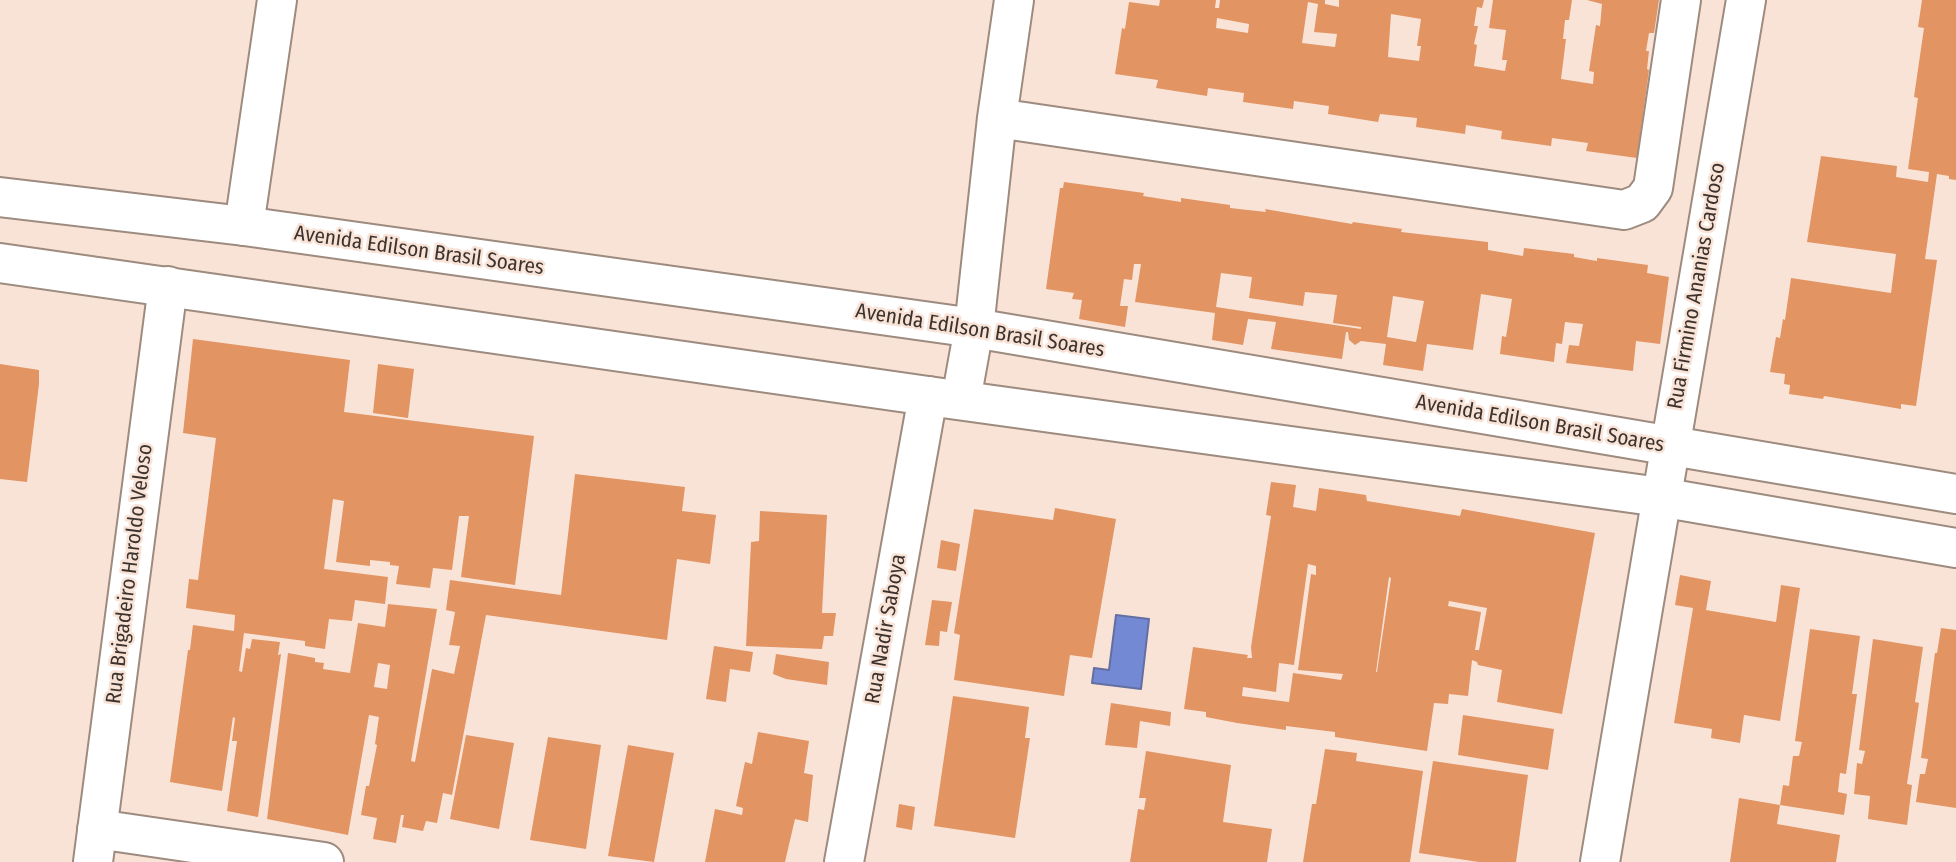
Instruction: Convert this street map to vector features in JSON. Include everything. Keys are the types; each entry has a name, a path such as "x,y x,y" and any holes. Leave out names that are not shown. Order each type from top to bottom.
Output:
{"main road":[{"path":"244,226 277,0"},
{"name":"Rua Nadir Saboya","path":"844,862 944,398 974,328 997,118 1014,0"},
{"path":"997,118 1624,209 1642,203 1653,188 1681,0"},
{"name":"Rua Firmino Ananias Cardoso","path":"1600,862 1746,0"},
{"name":"Avenida Edilson Brasil Soares","path":"0,197 244,226 974,328 1956,495"},
{"path":"0,262 944,398 1660,497 1956,548"},
{"name":"Rua Brigadeiro Haroldo Veloso","path":"95,845 168,286"},
{"path":"95,845 324,862"}],"water":[{"path":"1116,615 1149,619 1141,689 1092,683 1094,668 1109,670"}],"building":[{"path":"1160,0 1216,0 1215,8 1219,8 1220,0 1325,0 1325,4 1339,7 1339,0 1484,0 1482,8 1477,7 1474,26 1478,26 1474,44 1477,45 1474,66 1505,71 1507,60 1502,60 1506,30 1489,28 1493,0 1572,0 1569,20 1565,20 1563,39 1566,39 1561,79 1593,84 1594,72 1589,71 1596,25 1600,26 1602,4 1587,0 1659,0 1654,33 1649,33 1646,51 1649,51 1649,70 1637,158 1586,151 1588,143 1552,138 1551,146 1501,139 1502,131 1466,125 1465,134 1416,127 1417,118 1380,114 1378,122 1328,114 1329,106 1294,101 1293,109 1243,102 1244,93 1208,88 1207,96 1156,88 1158,80 1115,74 1129,2 1159,6","holes":["1308,2 1318,4 1314,32 1337,34 1335,47 1302,43","1391,14 1421,19 1417,46 1421,46 1419,61 1388,57","1217,18 1249,24 1248,33 1216,28"]},
{"path":"1922,0 1956,0 1956,180 1937,174 1925,259 1937,260 1916,406 1901,404 1901,409 1824,396 1823,399 1789,394 1790,385 1784,384 1785,374 1770,372 1776,337 1780,338 1783,319 1785,320 1791,278 1891,293 1896,254 1807,242 1821,156 1897,166 1896,177 1928,182 1929,172 1908,169 1918,98 1914,97 1924,28 1918,27"},
{"path":"1064,182 1144,193 1143,196 1181,202 1181,198 1230,205 1230,208 1266,212 1265,209 1352,224 1402,229 1401,232 1488,242 1488,250 1523,256 1524,248 1574,254 1574,257 1597,261 1597,258 1648,265 1647,273 1669,277 1660,344 1636,341 1633,371 1566,363 1569,345 1579,346 1583,324 1565,322 1562,344 1556,343 1554,362 1500,354 1502,336 1506,337 1512,299 1481,294 1473,350 1427,344 1423,371 1383,365 1386,344 1361,341 1355,345 1349,340 1348,332 1342,359 1271,349 1276,322 1248,319 1243,345 1212,340 1215,313 1135,302 1141,264 1134,264 1132,280 1124,279 1120,306 1128,306 1125,327 1079,319 1082,300 1072,299 1074,293 1046,289 1060,188 1063,188","holes":["1221,273 1252,277 1249,298 1303,306 1305,292 1337,295 1333,323 1361,329 1216,307","1393,296 1424,301 1416,342 1387,337"]},
{"path":"193,339 350,360 344,412 534,436 515,585 461,577 469,516 459,516 452,570 433,568 430,588 396,584 399,566 390,565 390,562 370,560 370,566 336,562 344,501 333,499 324,569 388,577 385,604 355,600 352,621 329,619 325,649 305,646 305,641 244,633 239,671 242,672 246,648 250,649 252,639 280,642 278,655 281,654 258,817 227,811 237,741 232,741 233,717 222,791 170,782 193,625 234,631 235,615 186,608 189,579 198,580 216,438 183,433"},
{"path":"0,364 39,370 27,482 0,479"},
{"path":"378,364 414,369 408,418 373,413"},
{"path":"575,474 685,487 682,511 716,515 710,564 677,559 667,640 486,615 452,795 443,793 437,823 426,821 423,831 402,827 404,815 401,815 396,843 373,839 377,818 361,815 377,745 379,717 369,715 348,835 267,819 288,653 315,658 315,662 324,663 323,669 350,673 358,623 385,627 388,604 437,609 411,761 415,762 432,669 454,674 460,646 449,645 455,612 446,610 450,580 561,595","holes":["378,663 390,665 387,689 374,687"]},
{"path":"1271,482 1296,485 1293,507 1316,511 1319,488 1366,495 1367,501 1460,516 1462,509 1595,533 1562,714 1497,702 1502,670 1478,665 1472,660 1468,696 1449,694 1448,704 1434,703 1427,751 1335,737 1335,732 1286,726 1286,730 1237,723 1206,717 1206,712 1184,709 1193,647 1248,655 1247,658 1252,658 1251,647 1271,516 1266,515","holes":["1308,564 1316,566 1316,575 1311,574 1298,670 1343,674 1341,680 1293,673 1289,702 1242,696 1243,687 1276,692 1279,663 1294,665","1389,577 1391,578 1376,672","1449,601 1487,608 1479,650 1475,650 1481,612 1448,606"]},
{"path":"1055,508 1116,519 1092,658 1070,655 1064,696 954,680 960,635 954,633 974,509 1053,520"},
{"path":"760,511 827,515 822,613 836,613 833,636 824,636 822,649 746,646 751,542 759,541"},
{"path":"941,540 960,544 956,571 937,568"},
{"path":"1680,575 1711,581 1706,610 1776,622 1781,585 1800,588 1780,721 1744,715 1740,743 1711,738 1712,729 1674,723 1693,608 1675,605"},
{"path":"932,600 952,602 947,632 940,631 939,646 925,645"},
{"path":"1941,628 1956,630 1956,808 1916,802 1920,774 1925,774 1928,759 1921,758 1935,653"},
{"path":"1810,629 1860,636 1852,694 1857,694 1846,774 1840,773 1838,792 1847,794 1844,815 1780,805 1783,785 1789,786 1793,756 1799,756 1802,742 1795,741"},
{"path":"1873,639 1923,647 1915,702 1919,703 1907,784 1912,785 1907,825 1868,819 1870,796 1854,794 1857,763 1862,764 1865,751 1859,750"},
{"path":"714,646 753,652 750,672 730,669 726,702 706,699"},
{"path":"776,654 829,662 827,685 786,679 773,674"},
{"path":"953,696 1029,707 1025,738 1030,738 1015,838 934,826"},
{"path":"1111,703 1171,712 1170,726 1140,721 1137,748 1105,745"},
{"path":"1463,715 1554,729 1548,770 1458,755"},
{"path":"758,732 809,741 804,773 813,775 808,822 795,819 785,862 705,862 715,809 742,815 743,808 736,806 745,762 752,764"},
{"path":"466,735 514,743 499,829 450,819"},
{"path":"548,737 601,745 586,849 530,840"},
{"path":"628,745 674,753 654,862 608,856"},
{"path":"1325,749 1357,753 1356,761 1423,771 1410,862 1303,862 1312,804 1316,804"},
{"path":"1146,751 1231,765 1223,822 1272,829 1267,862 1130,862 1138,809 1144,810 1146,798 1139,798"},
{"path":"1433,761 1528,775 1516,862 1479,862 1419,853"},
{"path":"1739,798 1780,805 1777,824 1840,835 1836,862 1730,862"},
{"path":"899,804 915,807 912,830 896,827"}]}
